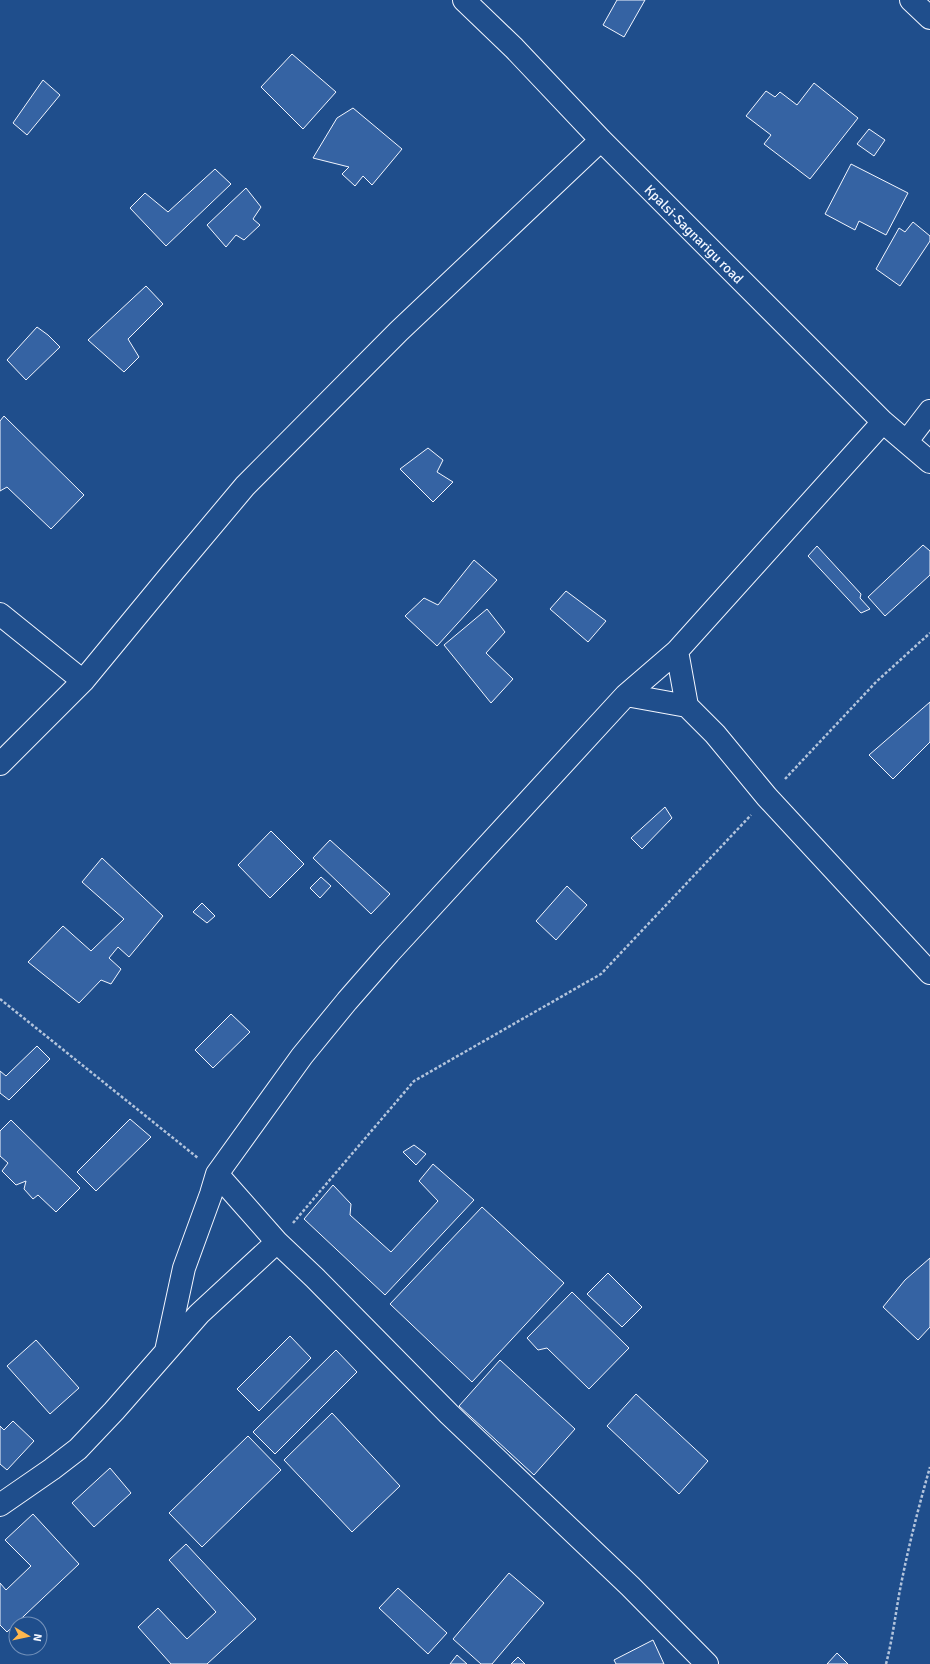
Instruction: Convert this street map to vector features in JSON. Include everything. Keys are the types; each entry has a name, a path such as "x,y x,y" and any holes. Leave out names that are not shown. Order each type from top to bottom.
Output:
{"street":[{"name":"Kpalsi-Sagnarigu road","path":"464,0 514,48 600,140 883,422 930,462"},
{"path":"911,0 930,18"},
{"path":"0,764 83,681 245,486 399,331 600,140"},
{"path":"907,441 930,411"},
{"path":"166,1351 184,1268 217,1174 302,1056 389,953 626,695 677,651 883,422"},
{"path":"0,614 83,681"},
{"path":"677,651 687,706 715,734 767,798 930,973"},
{"path":"626,695 687,706"},
{"path":"217,1174 278,1242 449,1414 630,1586 707,1664"},
{"path":"0,1505 78,1449 114,1411 199,1314 278,1242"}],"path":[{"path":"278,1242 414,1081 601,974 876,682 930,632"},
{"path":"0,999 217,1174"},
{"path":"886,1664 893,1636 899,1594 919,1503 930,1467"}],"building":[{"path":"617,0 645,0 624,37 603,25"},
{"path":"292,54 336,92 303,129 261,87"},
{"path":"43,80 60,95 27,135 13,123"},
{"path":"814,83 858,118 810,179 764,144 771,135 746,116 766,91 775,97 780,92 797,105"},
{"path":"353,108 402,149 372,185 363,176 355,186 342,174 349,167 313,158 337,118"},
{"path":"869,129 885,140 874,156 857,144"},
{"path":"851,164 908,193 886,235 859,221 855,230 825,214"},
{"path":"215,169 231,184 166,246 130,208 145,193 168,212"},
{"path":"246,188 261,207 253,219 260,225 244,240 236,235 226,247 207,225"},
{"path":"913,222 930,236 930,241 900,286 876,269 899,228 905,232"},
{"path":"146,286 163,304 128,339 139,357 124,372 88,340"},
{"path":"37,327 60,347 26,380 7,360"},
{"path":"4,416 84,495 51,529 7,487 0,491 0,421"},
{"path":"428,448 443,460 437,472 453,482 433,502 400,469"},
{"path":"923,545 930,551 930,575 885,616 868,597"},
{"path":"817,546 861,594 860,598 870,609 861,613 808,556"},
{"path":"474,560 497,580 437,646 405,616 424,598 438,605"},
{"path":"566,591 606,621 588,642 550,609"},
{"path":"487,609 505,632 486,653 513,679 491,703 444,645"},
{"path":"930,702 930,742 893,779 869,755"},
{"path":"665,807 672,818 642,849 631,838"},
{"path":"271,831 304,864 270,898 238,865"},
{"path":"330,840 390,894 371,914 313,858"},
{"path":"102,858 163,916 129,957 118,947 109,958 121,969 111,984 101,980 79,1003 28,962 63,926 91,951 124,919 82,882"},
{"path":"321,877 331,886 320,898 310,888"},
{"path":"567,886 587,905 556,940 536,921"},
{"path":"202,903 215,916 207,923 193,912"},
{"path":"231,1014 250,1032 213,1068 195,1050"},
{"path":"37,1046 50,1059 9,1100 0,1093 0,1071 6,1076"},
{"path":"130,1119 151,1137 96,1191 77,1172"},
{"path":"11,1120 80,1188 56,1212 38,1195 33,1199 24,1189 26,1181 16,1185 2,1171 8,1163 0,1156 0,1131"},
{"path":"414,1145 426,1154 416,1165 403,1152"},
{"path":"433,1164 474,1200 385,1295 304,1219 333,1185 351,1204 350,1215 391,1252 438,1201 419,1181"},
{"path":"482,1207 564,1283 472,1382 390,1304"},
{"path":"930,1258 930,1327 918,1340 883,1307 905,1280"},
{"path":"608,1273 642,1307 622,1327 587,1294"},
{"path":"572,1292 629,1348 589,1389 547,1348 538,1350 527,1338"},
{"path":"290,1336 311,1358 259,1411 237,1389"},
{"path":"36,1340 79,1388 50,1414 7,1366"},
{"path":"336,1350 357,1372 275,1454 253,1432"},
{"path":"500,1360 575,1429 534,1475 459,1406"},
{"path":"636,1394 708,1461 679,1494 607,1426"},
{"path":"332,1413 400,1486 352,1532 284,1460"},
{"path":"13,1421 34,1441 7,1470 0,1464 0,1426 4,1430"},
{"path":"248,1436 281,1470 202,1547 169,1513"},
{"path":"110,1468 131,1493 94,1527 72,1503"},
{"path":"33,1514 79,1564 24,1616 8,1616 7,1632 0,1625 0,1583 6,1590 31,1566 5,1540"},
{"path":"186,1544 256,1619 207,1664 171,1664 138,1627 158,1608 187,1639 216,1612 169,1560"},
{"path":"509,1573 544,1603 492,1664 481,1664 453,1639"},
{"path":"398,1588 447,1633 428,1654 379,1608"},
{"path":"653,1640 664,1664 616,1664 614,1660"},
{"path":"837,1653 848,1664 827,1664"},
{"path":"457,1655 467,1664 450,1664"},
{"path":"518,1657 525,1664 511,1664"}]}
